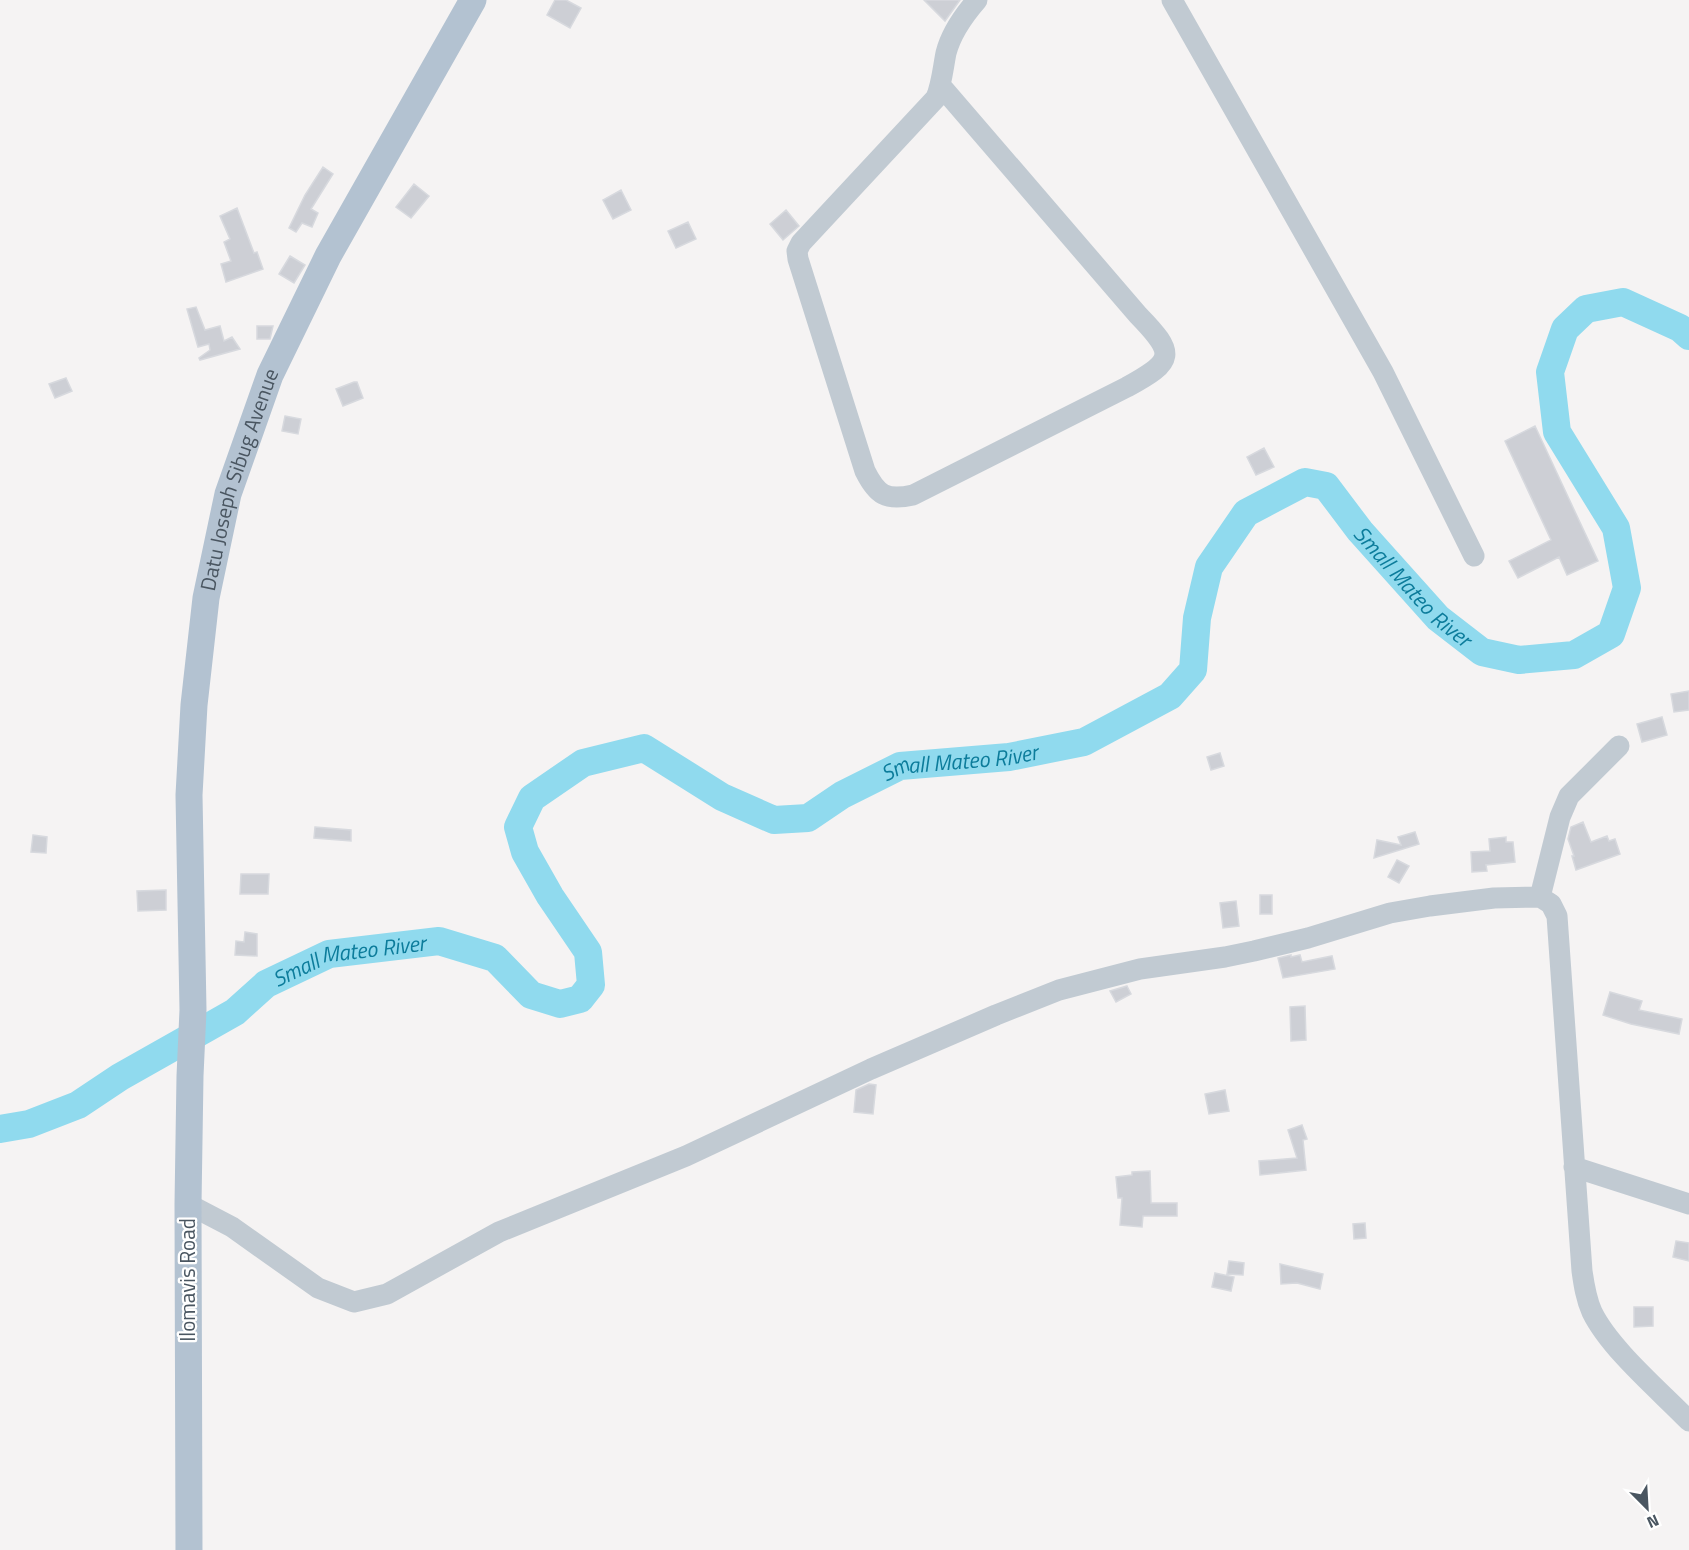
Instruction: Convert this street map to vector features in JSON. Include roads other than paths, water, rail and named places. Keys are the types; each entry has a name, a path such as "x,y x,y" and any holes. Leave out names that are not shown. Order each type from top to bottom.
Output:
{"main road":[{"name":"Datu Joseph Sibug Avenue","path":"193,1010 189,795 194,705 206,598 228,494 270,375 328,256 472,0"},
{"name":"Ilomavis Road","path":"189,1550 188,1204 193,1010"}],"street":[{"path":"941,86 1138,315 1160,337 1165,347 1165,357 1162,365 1152,373 1127,387 913,495 888,497 873,488 865,471 797,251 801,243 936,99 952,36 977,0"},
{"path":"1172,0 1383,372 1474,556"},
{"path":"1540,897 1560,818 1569,796 1619,746"},
{"path":"188,1204 232,1227 318,1288 354,1302 387,1294 499,1232 686,1156 871,1069 1004,1011 1059,990 1140,969 1254,951 1308,938 1390,912 1494,898 1540,897 1551,904 1557,916 1574,1167 1586,1298 1592,1313 1626,1358 1689,1421"},
{"path":"1574,1167 1689,1204"}],"waterway":[{"name":"Small Mateo River","path":"0,1129 29,1124 78,1105 120,1077 235,1012 266,984 329,954 439,941 495,958 531,995 560,1004 580,999 591,985 588,952 550,896 525,852 518,827 532,798 583,763 644,748 722,797 774,820 808,818 842,795 900,766 1009,757 1084,742 1170,696 1193,670 1197,618 1209,567 1246,513 1305,482 1326,486 1360,531 1438,618 1482,652 1519,660 1574,655 1611,634 1627,588 1616,528 1557,432 1550,372 1565,329 1586,309 1623,302 1680,328 1689,336"}]}
